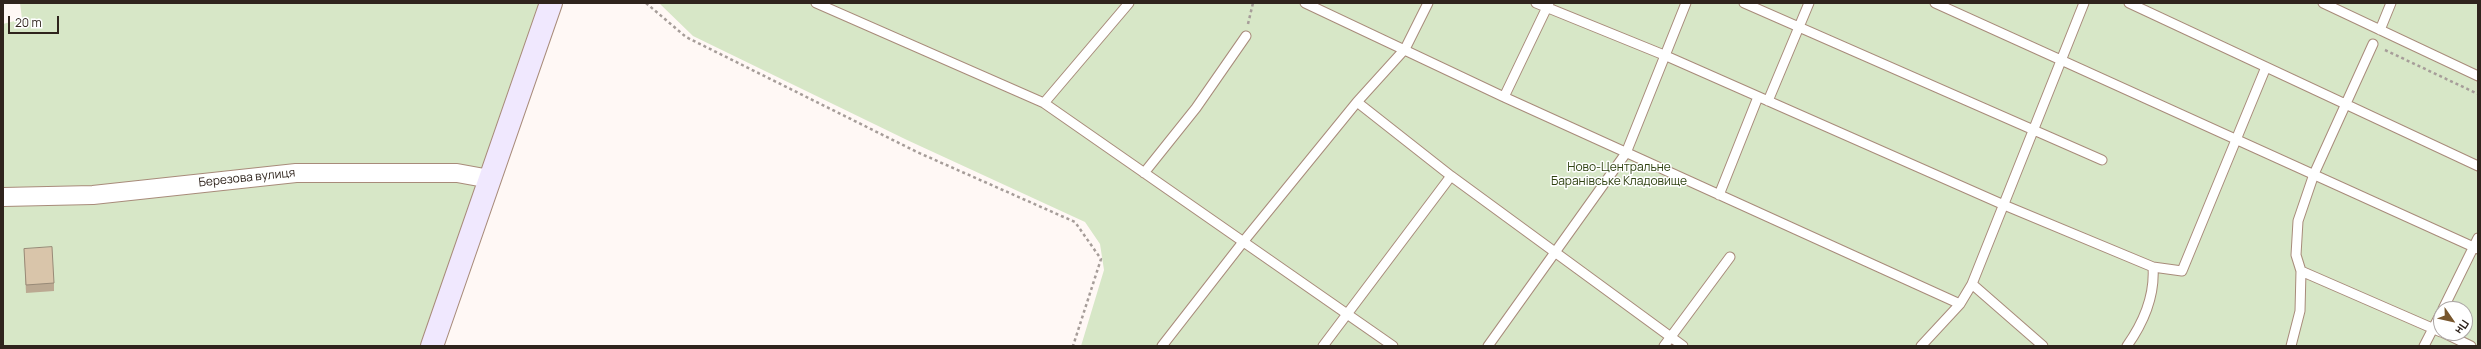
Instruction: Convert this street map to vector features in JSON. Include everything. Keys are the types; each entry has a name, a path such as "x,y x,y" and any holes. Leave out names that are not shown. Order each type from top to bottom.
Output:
{"main road":[{"path":"432,346 551,3"}],"street":[{"name":"Березова вулиця","path":"3,197 93,195 296,173 457,173 490,179"}],"lane":[{"path":"816,3 1044,103 1393,346"},
{"path":"1044,103 1129,3"},
{"path":"1305,3 1321,6 1504,97 1960,304"},
{"path":"1162,346 1243,242 1357,102 1405,49 1428,3"},
{"path":"1536,3 1548,5 2004,205 2153,267 2182,271 2235,139 2266,67"},
{"path":"1488,346 1626,153 1686,3"},
{"path":"1744,3 2102,160"},
{"path":"1768,101 1809,3"},
{"path":"1936,3 2476,248"},
{"path":"1921,346 1960,304 1972,284 2084,3"},
{"path":"2129,3 2478,166"},
{"path":"2323,3 2478,76"},
{"path":"2380,30 2391,3"},
{"path":"1504,97 1548,5"},
{"path":"1144,173 1196,108 1246,36"},
{"path":"2291,346 2300,311 2301,271 2296,255 2298,221 2314,174 2347,105 2373,44"},
{"path":"1719,195 1758,97"},
{"path":"1357,102 1451,176 1683,346"},
{"path":"1323,346 1451,176"},
{"path":"2447,301 2476,248 2478,238"},
{"path":"1664,346 1730,257"},
{"path":"2127,346 2141,326 2154,284 2153,267"},
{"path":"2301,271 2433,328"},
{"path":"1972,284 2043,346"},
{"path":"2424,346 2433,335"},
{"path":"2461,341 2471,346"}],"path":[{"path":"646,3 686,37 917,152 1075,222 1101,259 1073,346"},
{"path":"1246,36 1253,3"},
{"path":"2373,44 2478,94"}],"green space":[{"path":"20,3 551,3 432,346 3,346 3,24 22,19"},
{"name":"Ново-Центральне Баранівське Кладовище","path":"659,3 2478,3 2478,346 1081,346 1104,270 1100,244 1085,222 907,140 693,36"}],"building":[{"path":"52,247 54,283 26,285 24,249"}]}
